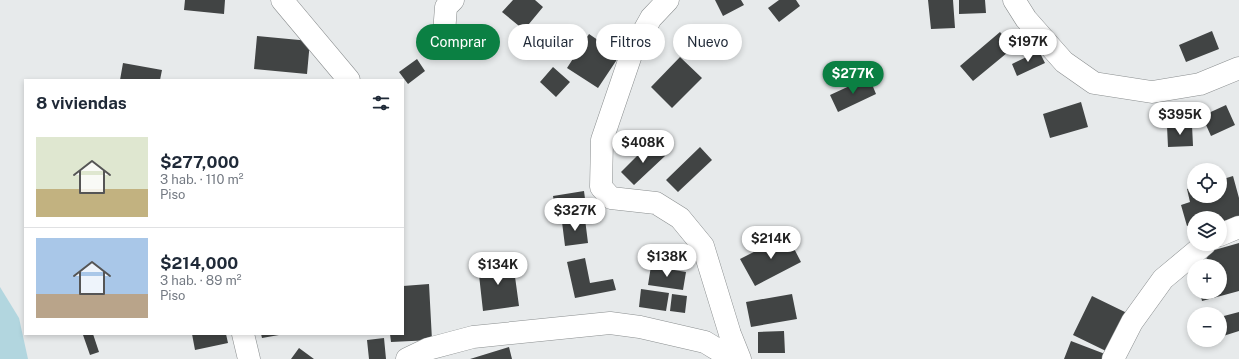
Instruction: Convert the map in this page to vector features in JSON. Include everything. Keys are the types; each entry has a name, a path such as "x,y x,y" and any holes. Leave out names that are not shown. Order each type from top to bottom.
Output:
{"street":[{"path":"282,0 348,79"},
{"path":"445,24 446,7 453,0"},
{"path":"668,0 651,18 632,52 602,140 601,187 611,198 656,203 680,218 702,246 730,334 740,359"},
{"path":"1014,0 1026,20 1064,62 1094,83 1152,92 1200,84 1239,68"},
{"path":"1227,232 1239,227"},
{"path":"1113,359 1132,322 1163,279 1197,251"},
{"path":"407,359 428,349 473,337 610,323 640,327 705,342 733,359"},
{"path":"243,335 249,359"}],"shaded area":[{"path":"0,287 19,318 28,359 0,359"}],"building":[{"path":"185,0 225,0 224,14 184,10"},
{"path":"513,0 535,0 543,7 529,24 517,24 502,12"},
{"path":"715,0 741,0 744,5 723,16"},
{"path":"779,0 796,0 800,6 779,22 768,8"},
{"path":"928,0 953,0 955,28 931,29"},
{"path":"959,0 985,0 986,13 959,14"},
{"path":"1212,31 1219,49 1186,62 1179,45"},
{"path":"1000,32 1013,48 973,81 960,66"},
{"path":"589,34 596,39 596,60 617,60 598,88 567,68 572,60 588,60"},
{"path":"257,36 310,41 307,74 254,69"},
{"path":"1039,51 1045,63 1017,76 1012,64"},
{"path":"416,60 425,71 408,84 399,72"},
{"path":"677,60 683,60 702,78 672,108 651,87"},
{"path":"123,63 162,70 160,79 120,79"},
{"path":"553,67 570,82 556,97 540,82"},
{"path":"869,77 876,94 838,112 830,95"},
{"path":"1081,102 1088,127 1050,138 1043,114"},
{"path":"1226,105 1235,125 1211,136 1202,116"},
{"path":"1192,125 1193,146 1168,147 1167,126"},
{"path":"651,142 665,156 634,185 621,172"},
{"path":"700,147 712,160 678,192 666,180"},
{"path":"1233,176 1239,198 1239,217 1227,220 1227,211 1187,211 1187,226 1181,205 1187,203 1227,203 1227,178"},
{"path":"584,191 587,214 557,219 553,196"},
{"path":"585,219 588,243 565,246 562,222"},
{"path":"787,235 801,262 755,286 740,259"},
{"path":"1239,243 1239,291 1227,294 1227,259 1206,259 1211,251 1227,251 1227,246"},
{"path":"585,258 590,283 613,279 616,290 575,298 567,262"},
{"path":"513,262 519,306 483,311 478,266"},
{"path":"651,266 686,272 683,290 648,285"},
{"path":"429,284 432,340 391,342 390,335 404,335 404,286"},
{"path":"641,289 669,293 666,311 639,307"},
{"path":"672,294 687,296 685,313 670,311"},
{"path":"792,294 797,319 751,327 746,302"},
{"path":"1092,296 1127,313 1108,352 1073,335"},
{"path":"1239,312 1239,331 1227,335 1227,315"},
{"path":"784,331 785,353 758,353 758,332"},
{"path":"83,335 93,335 99,352 90,355"},
{"path":"192,335 226,335 228,343 195,350"},
{"path":"261,335 279,335 262,338"},
{"path":"384,338 386,359 369,359 367,340"},
{"path":"1071,341 1105,354 1103,359 1064,359"},
{"path":"509,347 512,359 470,359"},
{"path":"299,348 314,359 291,359"}]}
